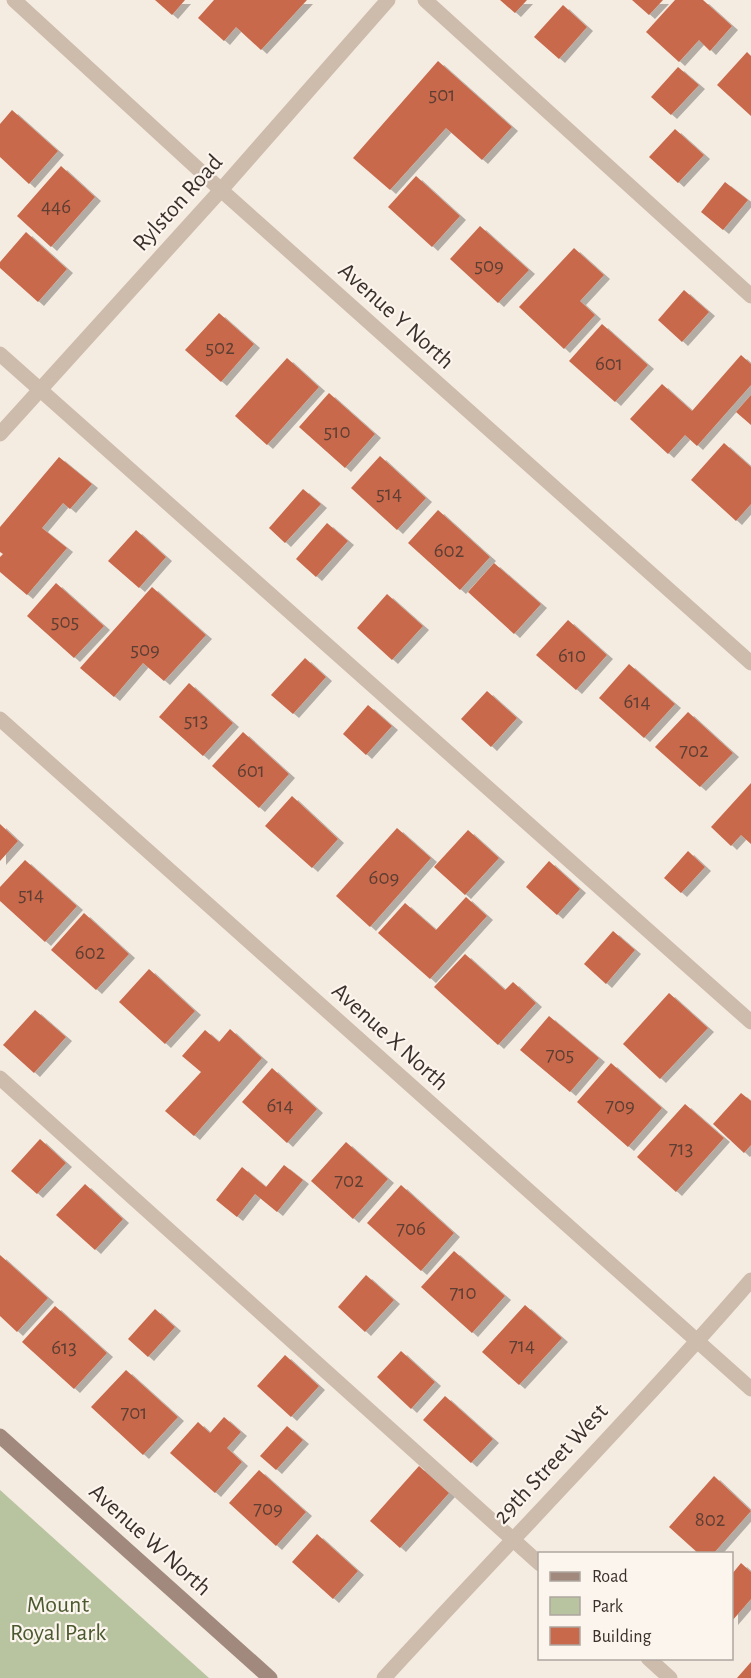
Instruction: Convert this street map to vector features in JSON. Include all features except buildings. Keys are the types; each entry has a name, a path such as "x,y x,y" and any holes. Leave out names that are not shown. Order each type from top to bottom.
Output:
{"street":[{"name":"Avenue Y North","path":"14,0 221,190 751,663"},
{"name":"Rylston Road","path":"0,434 221,190 388,0"},
{"path":"425,0 751,296"},
{"path":"0,354 751,1022"},
{"name":"Avenue X North","path":"0,719 751,1389"},
{"path":"0,1078 538,1562"},
{"name":"29th Street West","path":"384,1678 511,1539 698,1342 751,1280"},
{"name":"Avenue W North","path":"0,1436 270,1678"},
{"path":"649,1660 670,1678"}],"green space":[{"name":"Mount Royal Park","path":"0,1490 209,1678 0,1678"}]}
